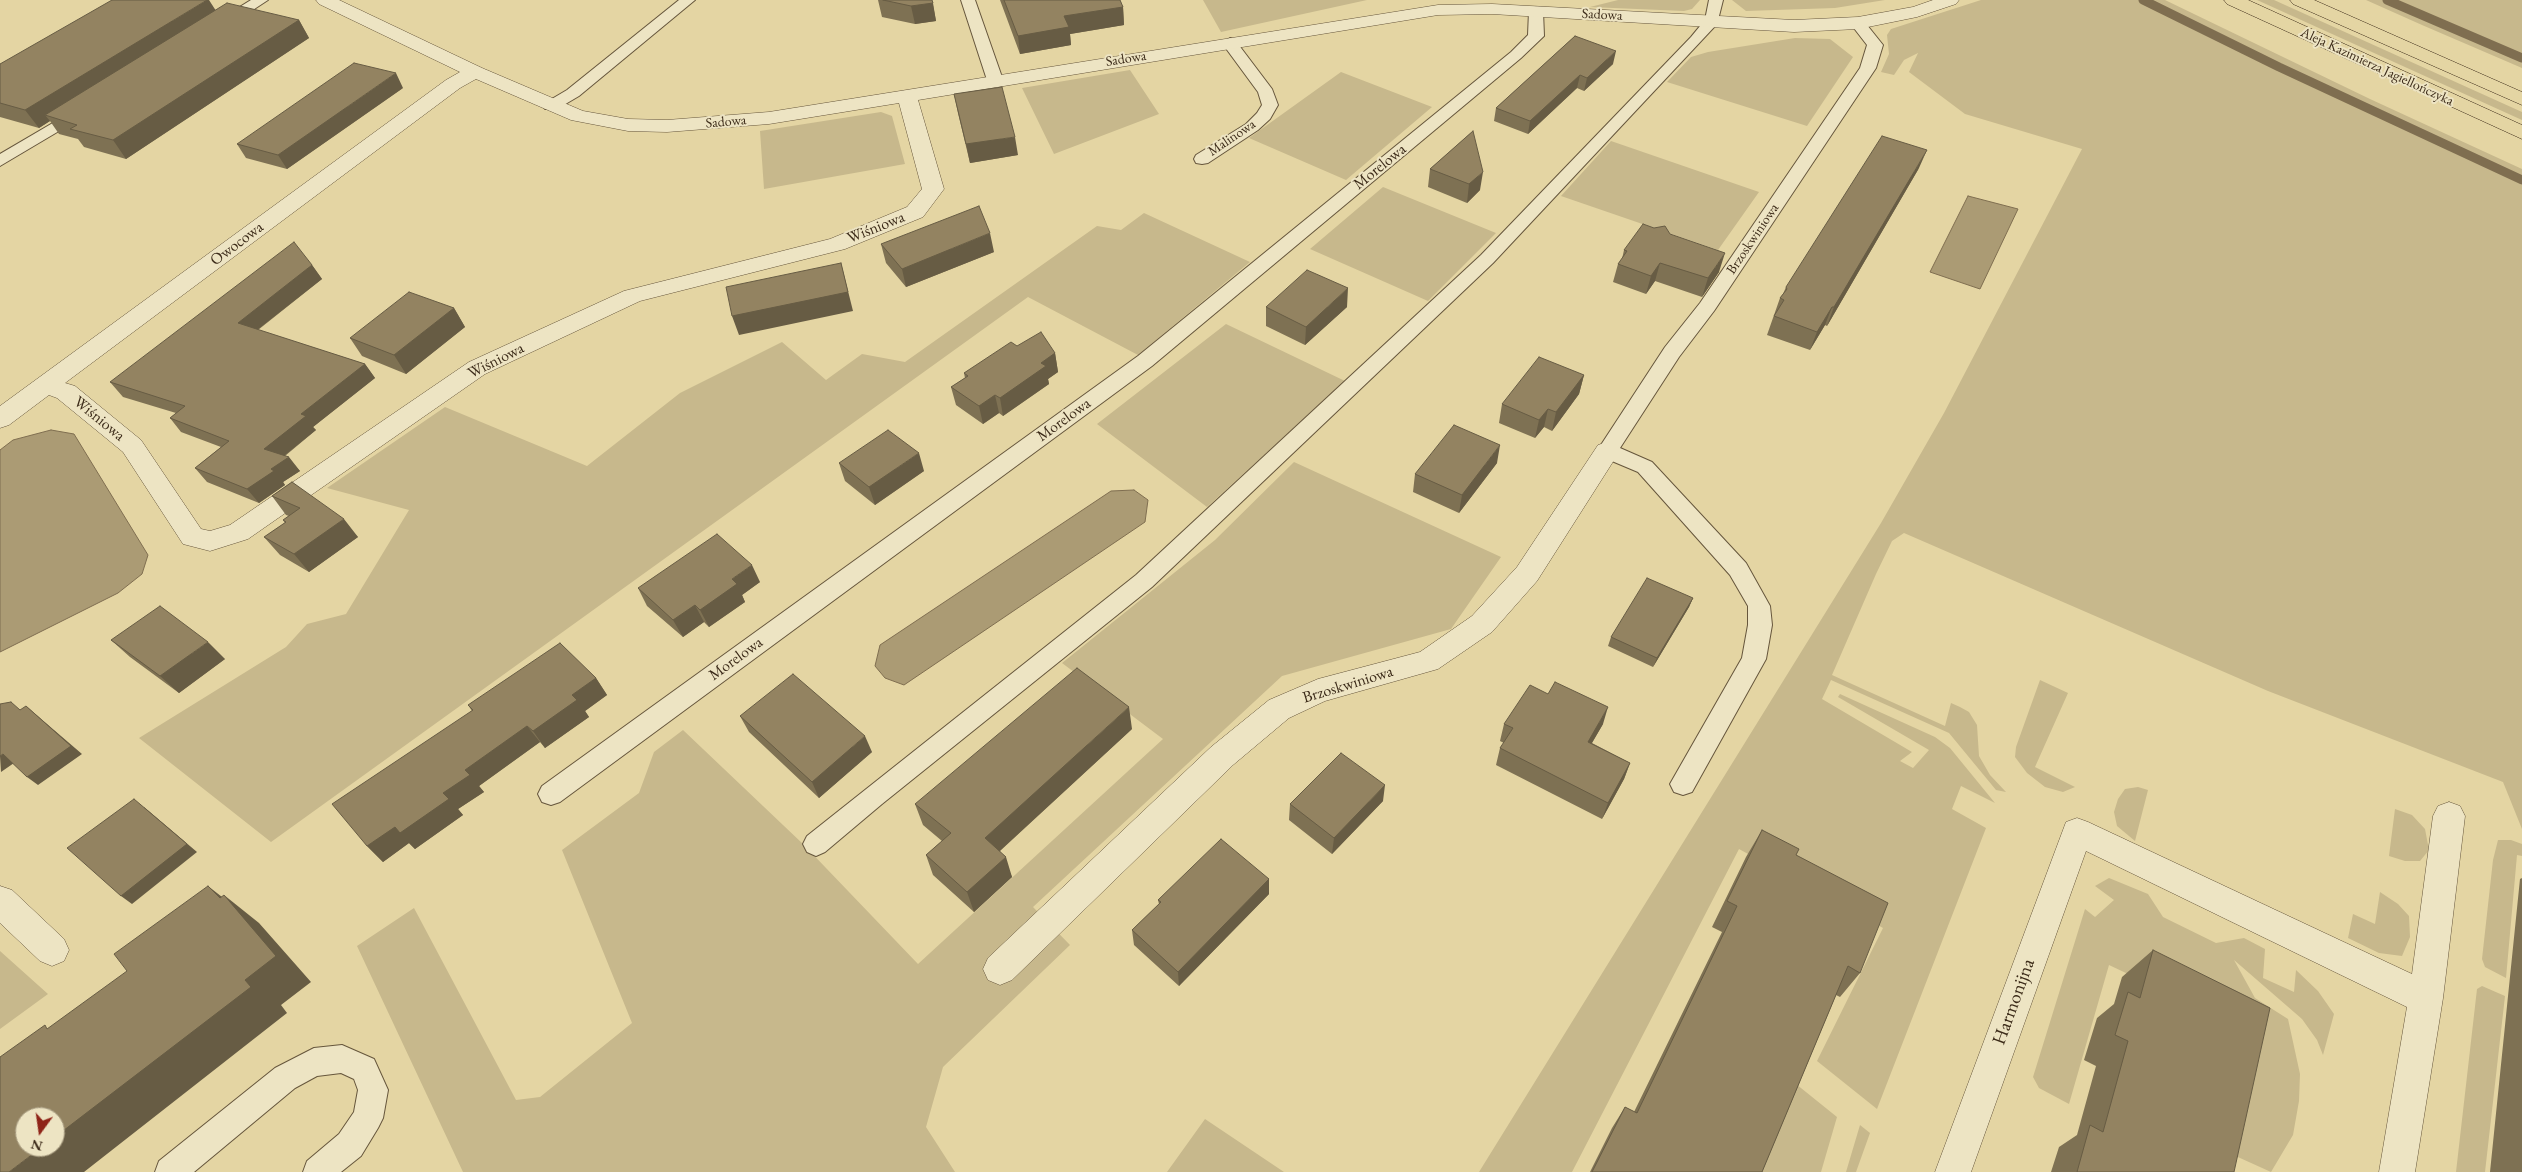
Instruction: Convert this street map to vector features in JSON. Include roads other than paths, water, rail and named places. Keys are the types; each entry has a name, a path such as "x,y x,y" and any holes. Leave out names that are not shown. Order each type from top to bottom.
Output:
{"highway":[{"name":"Aleja Kazimierza Jagiellończyka","path":"2233,0 2522,133"},
{"name":"Aleja Kazimierza Jagiellończyka","path":"2299,0 2522,99"}],"street":[{"name":"Sadowa","path":"326,0 475,72 578,116 606,122 667,126 769,118 1230,42 1438,10 1492,9 1794,26 1858,23 1917,12 1950,0"},
{"name":"Owocowa","path":"0,419 453,84 475,72"},
{"name":"Wiśniowa","path":"45,385 66,392 132,446 192,536 210,542 239,532 477,368 632,296 837,244 915,212 932,189 907,95"},
{"name":"Brzoskwiniowa","path":"1000,968 1222,756 1279,709 1318,691 1428,661 1482,624 1527,574 1607,450"},
{"path":"2397,1172 2426,998 2449,816"},
{"name":"Harmonijna","path":"1953,1172 2077,832 2426,998"},
{"path":"0,900 52,950"}],"lane":[{"path":"211,31 261,0"},
{"path":"551,106 573,93 688,0"},
{"path":"968,0 995,80"},
{"path":"816,844 880,790 1144,581 1487,259 1712,21 1716,0"},
{"name":"Morelowa","path":"551,794 1145,361 1516,55 1536,36 1536,11"},
{"name":"Brzoskwiniowa","path":"1607,450 1672,352 1707,307 1868,68 1875,45 1858,23"},
{"name":"Malinowa","path":"1202,159 1252,127 1264,116 1270,105 1266,92 1230,42"},
{"path":"0,161 93,104"},
{"path":"1607,450 1645,467 1738,568 1759,606 1760,625 1754,659 1683,784"},
{"path":"170,1172 285,1078 314,1062 342,1059 364,1069 373,1090 368,1118 350,1145 318,1172"}],"waterway":[{"path":"2143,0 2279,67 2522,180"},
{"path":"2387,0 2522,58"}]}
